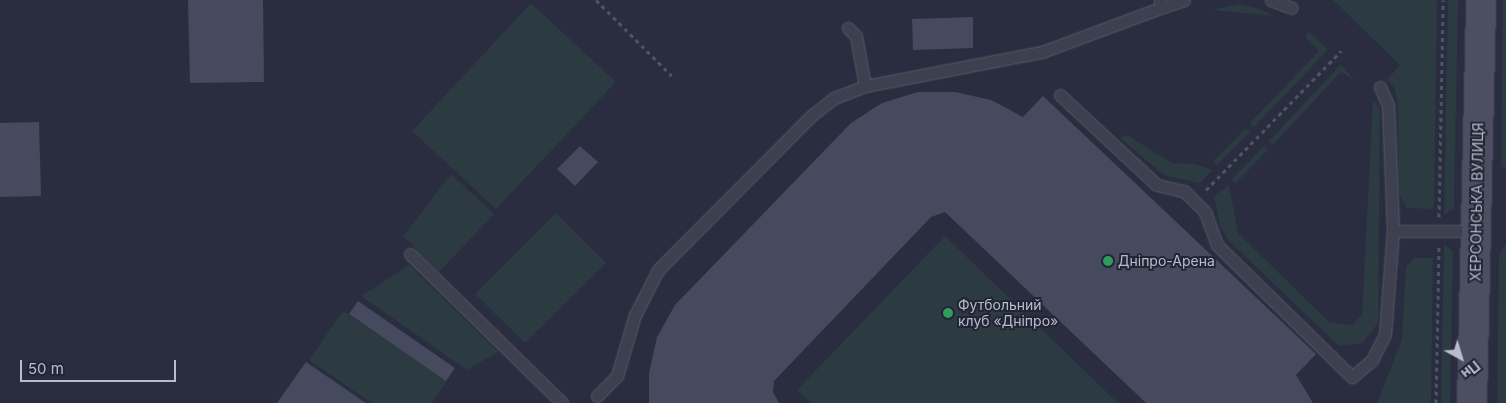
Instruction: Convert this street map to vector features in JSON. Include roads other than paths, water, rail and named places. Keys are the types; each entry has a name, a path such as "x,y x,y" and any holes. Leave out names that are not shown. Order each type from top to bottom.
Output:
{"street":[{"name":"ХЕРСОНСЬКА ВУЛИЦЯ","path":"1472,403 1481,0"}],"lane":[{"path":"596,396 617,376 634,315 658,270 811,116 834,98 865,86 1042,52 1160,4 1184,0"},
{"path":"1271,0 1292,8"},
{"path":"848,28 856,36 865,86"},
{"path":"1060,96 1157,185 1184,191 1205,212 1217,245 1352,377 1372,360 1385,334 1394,231 1388,104 1380,87"},
{"path":"1394,231 1476,231"},
{"path":"410,254 562,403"}],"place":[{"name":"Дніпро-Арена","path":"1108,261"},
{"name":"Футбольний клуб «Дніпро»","path":"948,313"}]}
